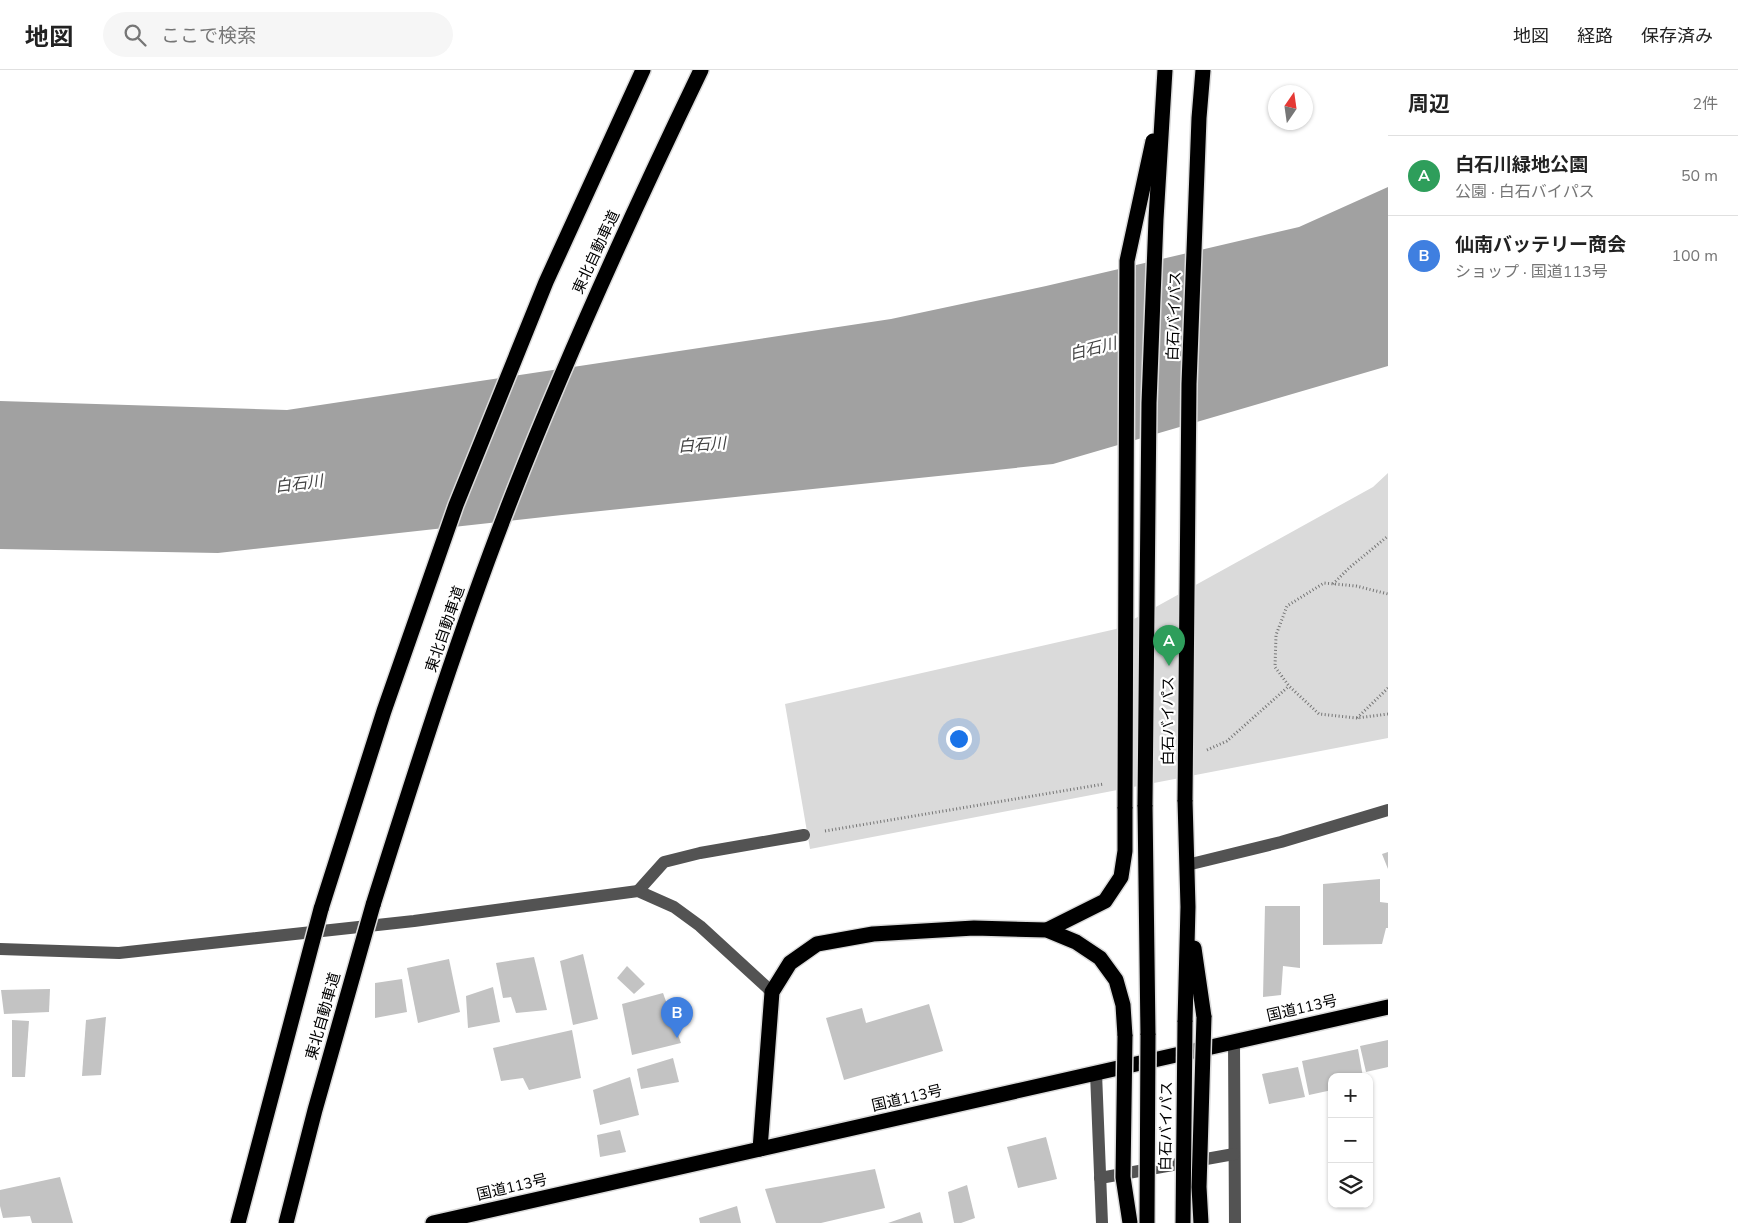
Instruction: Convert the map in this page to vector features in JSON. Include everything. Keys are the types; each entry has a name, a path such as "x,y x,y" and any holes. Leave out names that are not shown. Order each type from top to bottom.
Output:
{"highway":[{"name":"東北自動車道","path":"238,1223 321,909 384,711 450,524 546,282 643,70"},
{"name":"東北自動車道","path":"286,1223 315,1110 373,905 422,750 470,608 510,499 593,301 701,70"},
{"name":"白石バイパス","path":"1147,1223 1148,1035 1145,805 1149,403 1162,96 1165,70"},
{"name":"白石バイパス","path":"1183,1223 1188,907 1185,800 1189,384 1199,118 1203,70"},
{"path":"1047,930 1105,901 1121,877 1125,851 1128,261 1162,96"},
{"path":"1188,907 1204,1017 1199,1187 1201,1223"},
{"path":"760,1149 772,992 790,963 817,944 874,934 974,928 1047,930 1076,942 1100,958 1116,980 1123,1004 1125,1036 1123,1177 1130,1223"},
{"name":"国道113号","path":"433,1223 1388,1007"}],"street":[{"path":"1187,865 1281,842 1388,810"},
{"path":"638,891 664,862 804,835"},
{"path":"0,948 119,953 442,917 638,891 674,907 700,926 772,992"},
{"path":"1234,1041 1235,1223"},
{"path":"1096,1073 1102,1223"},
{"path":"1100,1178 1234,1154"}],"path":[{"path":"1333,584 1349,568 1388,536"},
{"path":"1388,594 1356,586 1324,583 1287,606 1276,635 1275,667 1289,686 1320,714 1357,718 1388,714"},
{"path":"1199,753 1226,742 1289,686"},
{"path":"1357,718 1388,688"},
{"path":"804,835 1106,784"}],"shaded area":[{"path":"1388,473 1388,738 810,849 785,704 1116,629 1373,487"}],"water":[{"name":"白石川","path":"1388,187 1388,366 1053,464 218,553 0,549 0,401 287,410 891,319 1046,286 1299,227"}],"building":[{"path":"1388,852 1388,869 1382,854"},
{"path":"1380,879 1380,902 1388,903 1388,928 1386,928 1382,944 1323,945 1323,884"},
{"path":"1265,906 1300,906 1300,968 1283,966 1281,995 1263,997"},
{"path":"583,954 598,1019 573,1025 560,961"},
{"path":"534,957 547,1010 516,1013 511,997 503,998 496,963"},
{"path":"449,959 460,1012 418,1023 407,968"},
{"path":"627,966 645,984 634,994 617,978"},
{"path":"402,979 407,1012 375,1018 375,983"},
{"path":"493,987 500,1022 468,1028 466,996"},
{"path":"50,989 49,1012 4,1014 1,990"},
{"path":"663,993 681,1043 632,1055 622,1004"},
{"path":"929,1004 943,1051 844,1080 826,1018 862,1008 866,1023"},
{"path":"106,1017 101,1075 82,1076 86,1020"},
{"path":"12,1020 29,1021 25,1077 12,1077"},
{"path":"572,1030 581,1078 529,1090 523,1078 501,1081 493,1048"},
{"path":"1388,1040 1388,1067 1366,1072 1360,1046"},
{"path":"1358,1049 1362,1073 1328,1073 1328,1091 1309,1095 1302,1061"},
{"path":"673,1058 679,1082 641,1089 637,1069"},
{"path":"1298,1067 1305,1097 1269,1104 1262,1074"},
{"path":"630,1077 639,1115 600,1125 593,1090"},
{"path":"620,1130 626,1152 600,1157 597,1135"},
{"path":"1046,1137 1057,1179 1018,1188 1007,1147"},
{"path":"875,1169 885,1208 821,1223 776,1223 765,1189"},
{"path":"60,1177 73,1223 32,1223 30,1216 3,1218 0,1206 0,1190"},
{"path":"967,1185 975,1218 961,1223 954,1223 948,1192"},
{"path":"737,1206 741,1223 700,1223 699,1218"},
{"path":"920,1212 923,1223 888,1223"}],"place":[{"name":"白石川緑地公園","path":"1169,666"},
{"name":"仙南バッテリー商会","path":"677,1038"}]}
